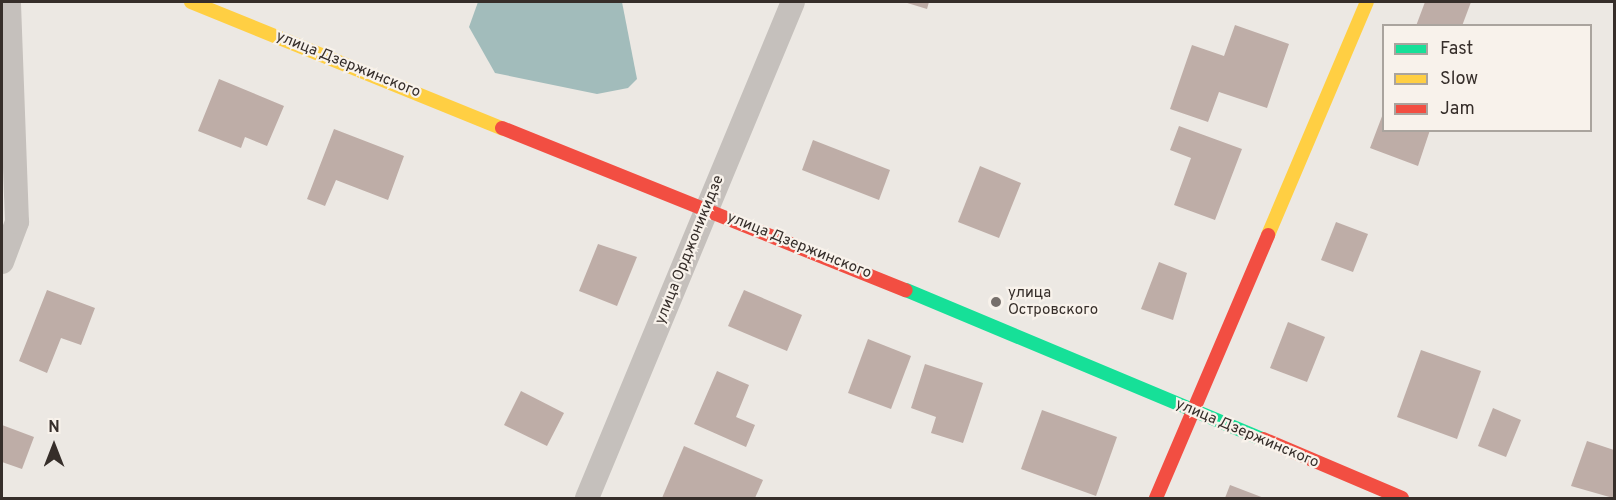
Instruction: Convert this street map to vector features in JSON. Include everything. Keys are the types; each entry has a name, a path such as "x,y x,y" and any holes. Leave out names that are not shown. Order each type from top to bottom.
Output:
{"street":[{"path":"2,262 17,222 9,2"},
{"name":"улица Дзержинского","path":"191,2 226,8 1402,498"},
{"name":"улица Орджоникидзе","path":"587,498 793,2"},
{"path":"1156,498 1367,2"}],"water":[{"path":"478,2 622,2 637,79 628,88 597,94 495,73 469,27"}],"building":[{"path":"904,2 929,2 927,9"},
{"path":"1425,2 1471,2 1463,24 1417,24"},
{"path":"1235,25 1289,44 1267,108 1219,92 1208,122 1170,109 1192,45 1224,56"},
{"path":"219,79 284,106 267,146 245,137 241,148 198,131"},
{"path":"1382,116 1382,132 1429,132 1418,166 1370,148"},
{"path":"1179,126 1242,149 1215,220 1174,205 1191,158 1170,150"},
{"path":"334,129 404,156 388,200 336,180 325,206 307,199"},
{"path":"813,140 890,170 879,200 802,170"},
{"path":"980,166 1021,183 999,238 958,222"},
{"path":"1336,222 1368,234 1353,272 1321,260"},
{"path":"598,244 637,257 617,306 579,291"},
{"path":"1159,262 1187,273 1173,320 1141,309"},
{"path":"47,290 95,308 81,345 61,338 47,373 19,361"},
{"path":"744,290 802,315 787,351 728,326"},
{"path":"1288,322 1325,337 1307,382 1270,368"},
{"path":"868,339 911,356 891,409 848,393"},
{"path":"1421,350 1481,371 1457,439 1397,417"},
{"path":"925,364 983,383 963,443 931,433 936,417 911,408"},
{"path":"717,371 749,385 736,417 755,425 746,447 694,424"},
{"path":"521,391 564,413 547,446 504,425"},
{"path":"1493,408 1521,420 1506,457 1478,446"},
{"path":"1042,410 1117,437 1096,496 1021,469"},
{"path":"2,425 34,437 22,469 2,462"},
{"path":"1587,441 1614,450 1613,498 1571,486"},
{"path":"684,446 763,480 755,498 662,498"},
{"path":"1230,485 1264,498 1225,498"}],"traffic: fast":[{"path":"906,290 1263,439"}],"traffic: slow":[{"path":"191,2 502,128"},
{"path":"1268,235 1367,2"}],"traffic: jam":[{"path":"502,128 906,290"},
{"path":"1156,498 1268,235"},
{"path":"1263,439 1402,498"}],"place":[{"name":"улица Островского","path":"996,302"}]}
